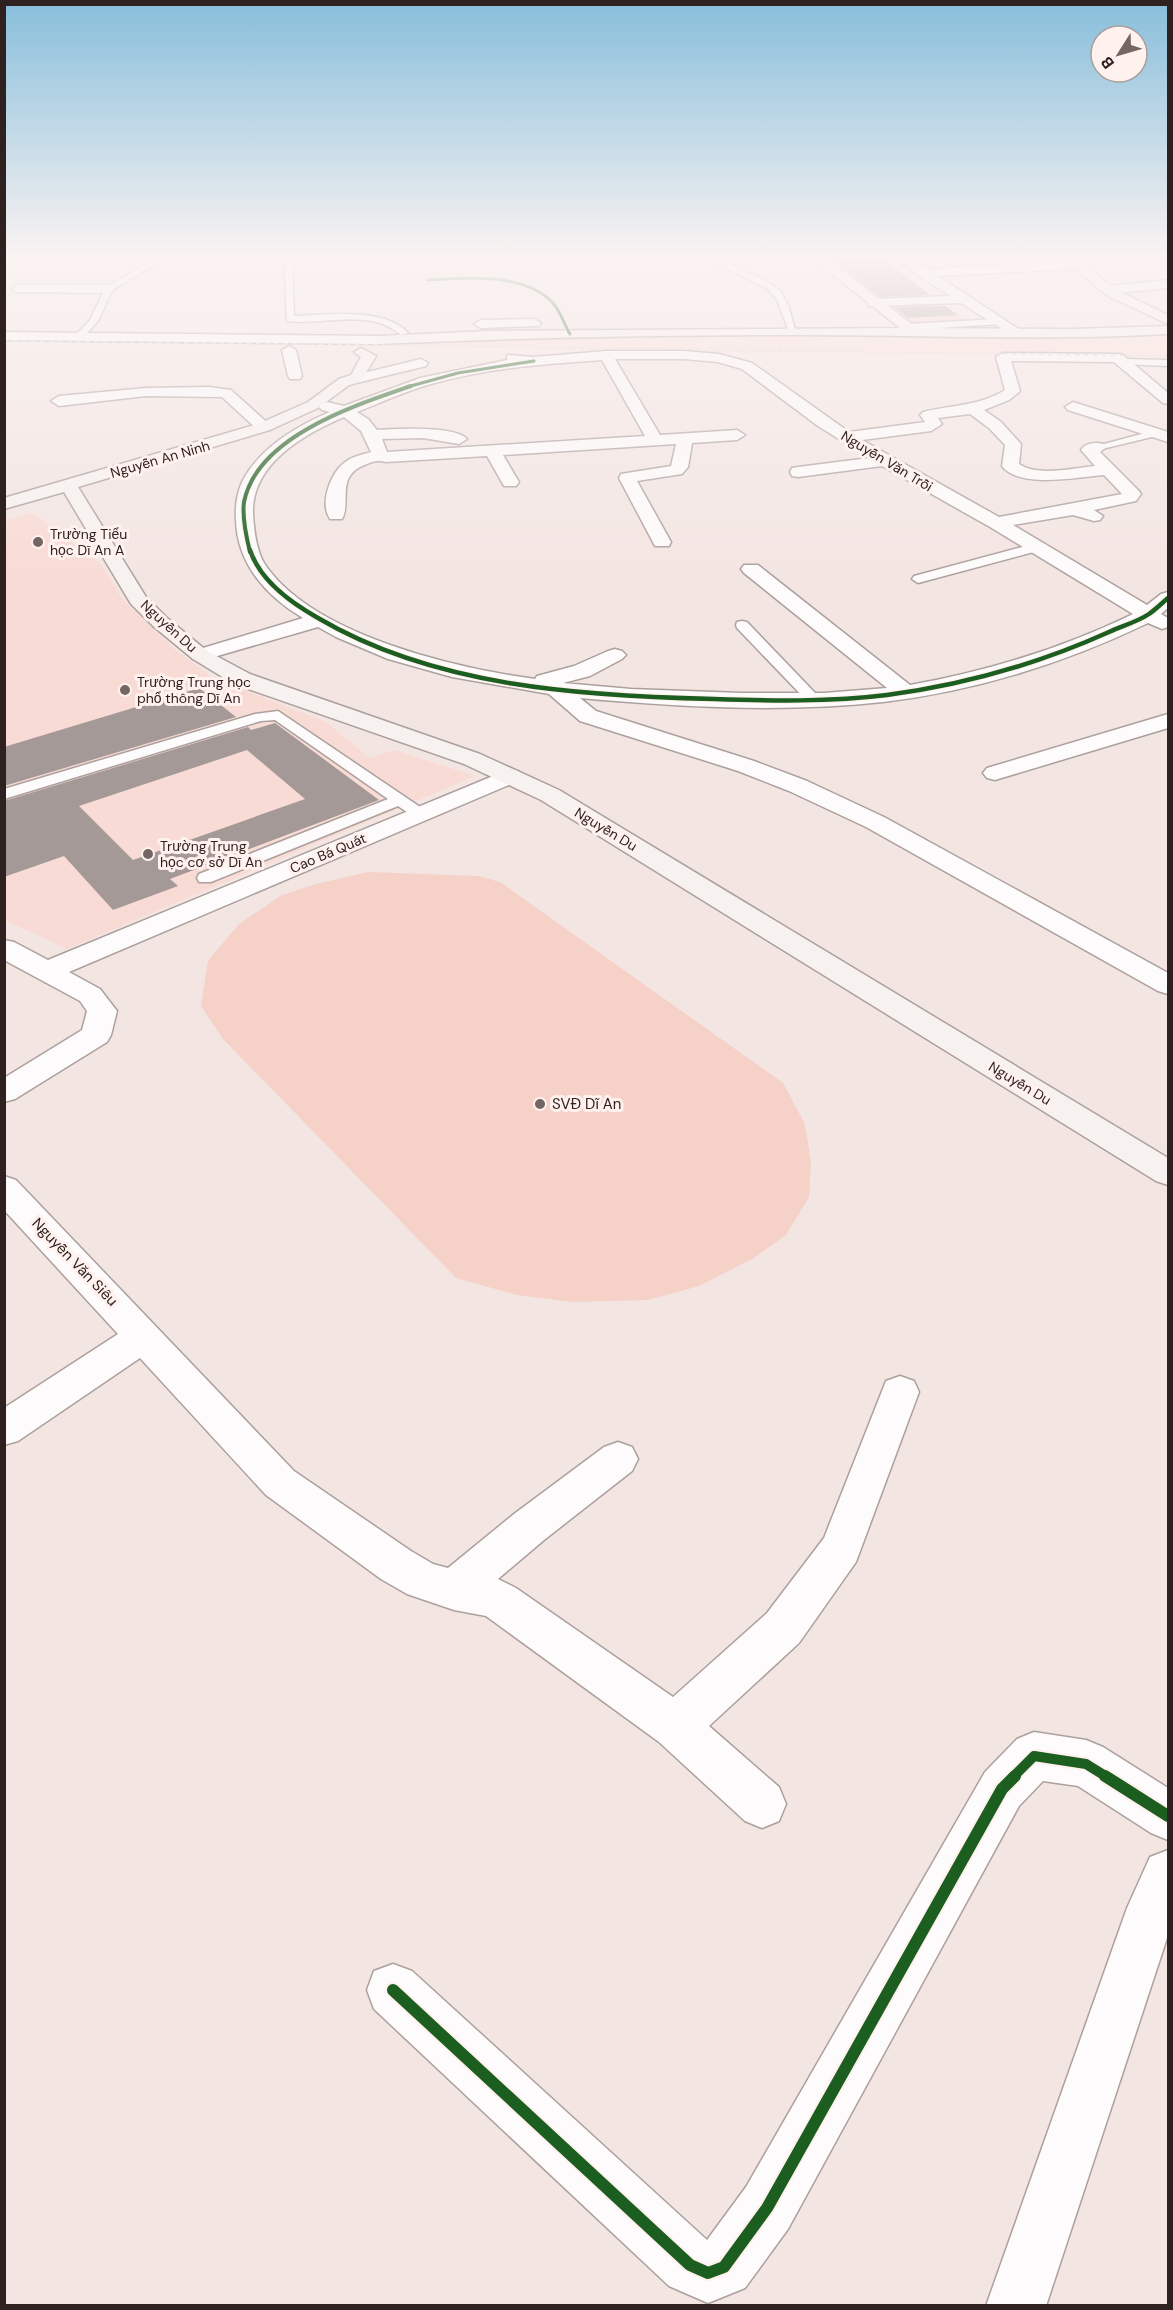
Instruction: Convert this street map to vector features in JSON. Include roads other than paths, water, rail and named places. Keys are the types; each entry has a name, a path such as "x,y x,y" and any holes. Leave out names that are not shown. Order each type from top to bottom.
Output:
{"main road":[{"name":"Nguyễn An Ninh","path":"4,504 264,427 313,405 344,372 356,378 364,364"},
{"name":"Nguyễn Du","path":"69,486 138,600 160,622 200,655 242,679 472,759 560,801 1168,1173"}],"street":[{"path":"292,364 295,376"},
{"path":"344,372 404,364"},
{"path":"514,364 431,379 346,411 299,432 275,450 258,471 246,496 243,517 254,562 294,604 338,631 402,657 469,674 544,687 637,698 814,700 906,692 1038,660 1088,642 1148,614 1168,598"},
{"path":"611,364 655,440"},
{"name":"Nguyễn Văn Trỗi","path":"742,364 808,411 885,461 996,523 1168,626"},
{"path":"847,436 931,426 934,424 928,415 973,409 1004,397 1013,392 1005,364"},
{"path":"1127,364 1168,400"},
{"path":"59,400 146,392 226,393 264,427"},
{"path":"313,405 346,411 374,435 380,455"},
{"path":"1073,407 1162,435"},
{"path":"808,411 833,408"},
{"path":"973,409 995,425 1013,444 1010,466 1014,470 1035,475 1107,470"},
{"path":"546,447 551,429"},
{"path":"374,435 423,433 448,436 466,441 473,453"},
{"path":"336,515 333,502 335,492 348,468 354,463 380,455 397,458 737,435"},
{"path":"662,542 627,483 627,478 676,470 680,467 685,438"},
{"path":"996,523 1130,497 1132,494 1089,450 1098,447"},
{"path":"493,451 510,482"},
{"path":"442,455 452,471"},
{"path":"798,472 885,461"},
{"path":"1074,509 1101,519"},
{"path":"751,569 906,692"},
{"path":"200,655 320,620"},
{"path":"544,687 615,655"},
{"path":"544,687 588,716 746,766 798,786 875,822 1168,985"},
{"path":"995,773 1168,721"},
{"name":"Cao Bá Quát","path":"46,971 410,807 510,776"},
{"path":"4,948 90,995 102,1011 96,1035 4,1092"},
{"name":"Nguyễn Văn Siêu","path":"4,1188 145,1336 280,1483 396,1565 422,1580 454,1590 484,1594 501,1602 675,1726 762,1804"},
{"path":"4,1429 145,1336"},
{"path":"675,1726 783,1628 841,1549 900,1392"},
{"path":"454,1590 530,1527 618,1460"},
{"path":"393,1990 690,2265 708,2273 724,2267 767,2208 1002,1789 1034,1756 1086,1764 1168,1816"},
{"path":"1016,2306 1163,1899"}],"lane":[{"path":"1098,447 1162,435"},
{"path":"918,579 1037,547"},
{"path":"742,625 814,700"},
{"path":"4,794 260,717 278,715 410,807"},
{"path":"205,878 410,807"}],"place":[{"name":"Trường Tiểu học Dĩ An A","path":"38,542"},
{"name":"Trường Trung học phổ thông Dĩ An","path":"125,690"},
{"name":"Trường Trung học cơ sở Dĩ An","path":"148,854"},
{"name":"SVĐ Dĩ An","path":"540,1104"}]}
